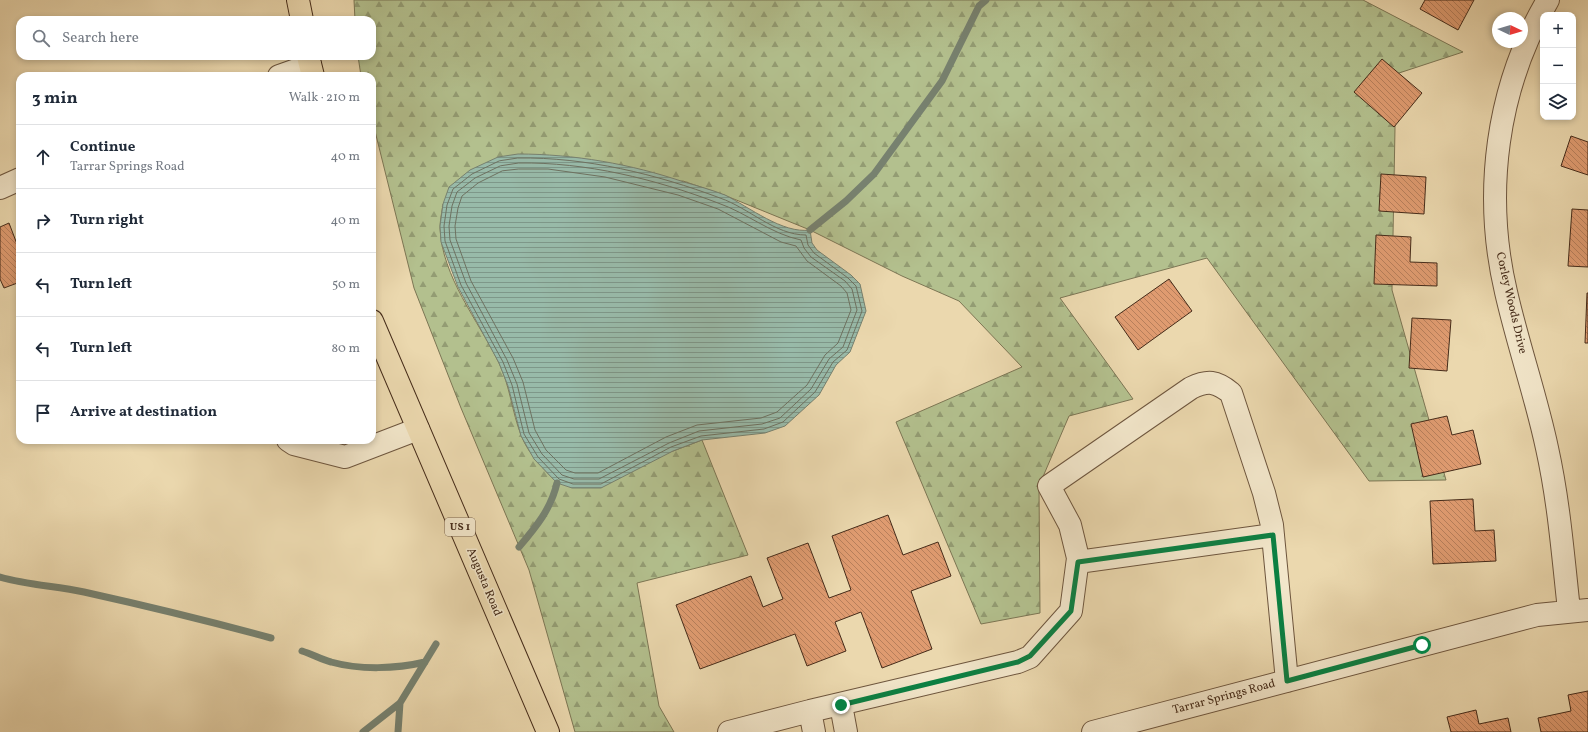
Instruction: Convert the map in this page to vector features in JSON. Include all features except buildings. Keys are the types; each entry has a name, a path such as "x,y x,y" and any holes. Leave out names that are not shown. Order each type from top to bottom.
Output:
{"main road":[{"path":"298,0 301,16"},
{"name":"Augusta Road","path":"376,330 548,732"}],"street":[{"name":"Corley Woods Drive","path":"1548,0 1536,19 1518,62 1505,107 1496,152 1494,199 1498,246 1506,292 1547,446 1557,492 1578,610"},
{"path":"291,72 310,66"},
{"path":"0,188 16,181"},
{"path":"729,732 812,722 841,705 1018,662 1030,656 1071,611 1078,562 1070,525 1049,486 1191,388 1203,382 1220,384 1231,393 1264,493 1273,535 1287,681"},
{"path":"294,444 345,457 418,429"},
{"path":"1078,562 1273,535"},
{"name":"Tarrar Springs Road","path":"1093,732 1537,615 1578,610"},
{"path":"841,705 846,732"}],"green space":[{"path":"354,0 1363,0 1463,52 1396,74 1392,290 1446,480 1369,481 1207,258 1060,298 1133,399 1069,416 1039,486 1040,613 981,624 896,422 1022,367 959,301 902,276 810,230 724,195 683,181 443,204 440,228 442,246 447,264 462,298 491,347 503,372 524,442 542,467 557,483 673,451 702,440 748,555 637,583 659,706 674,732 575,732 529,570 461,408 414,288 376,135 376,72 360,72 359,60 376,60 376,16 355,16"}],"water":[{"path":"518,154 539,154 581,158 644,170 725,195 766,218 789,228 810,230 812,243 817,250 851,275 860,284 866,311 850,352 836,365 819,395 785,426 765,433 702,440 673,451 601,488 572,488 557,483 534,459 521,436 508,386 499,363 458,287 441,242 440,226 443,204 449,187 470,170 498,157"}],"waterway":[{"path":"810,230 846,201 874,174 942,81 979,6 986,0"},
{"path":"519,547 537,525 547,509 557,483"},
{"path":"0,577 108,597 271,638"},
{"path":"363,732 400,703 436,644"},
{"path":"302,651 342,665 378,668 425,662"},
{"path":"398,732 400,703"}],"route":[{"path":"841,705 1018,662 1030,656 1046,641 1071,611 1078,562 1273,535 1287,681 1422,645"}]}
